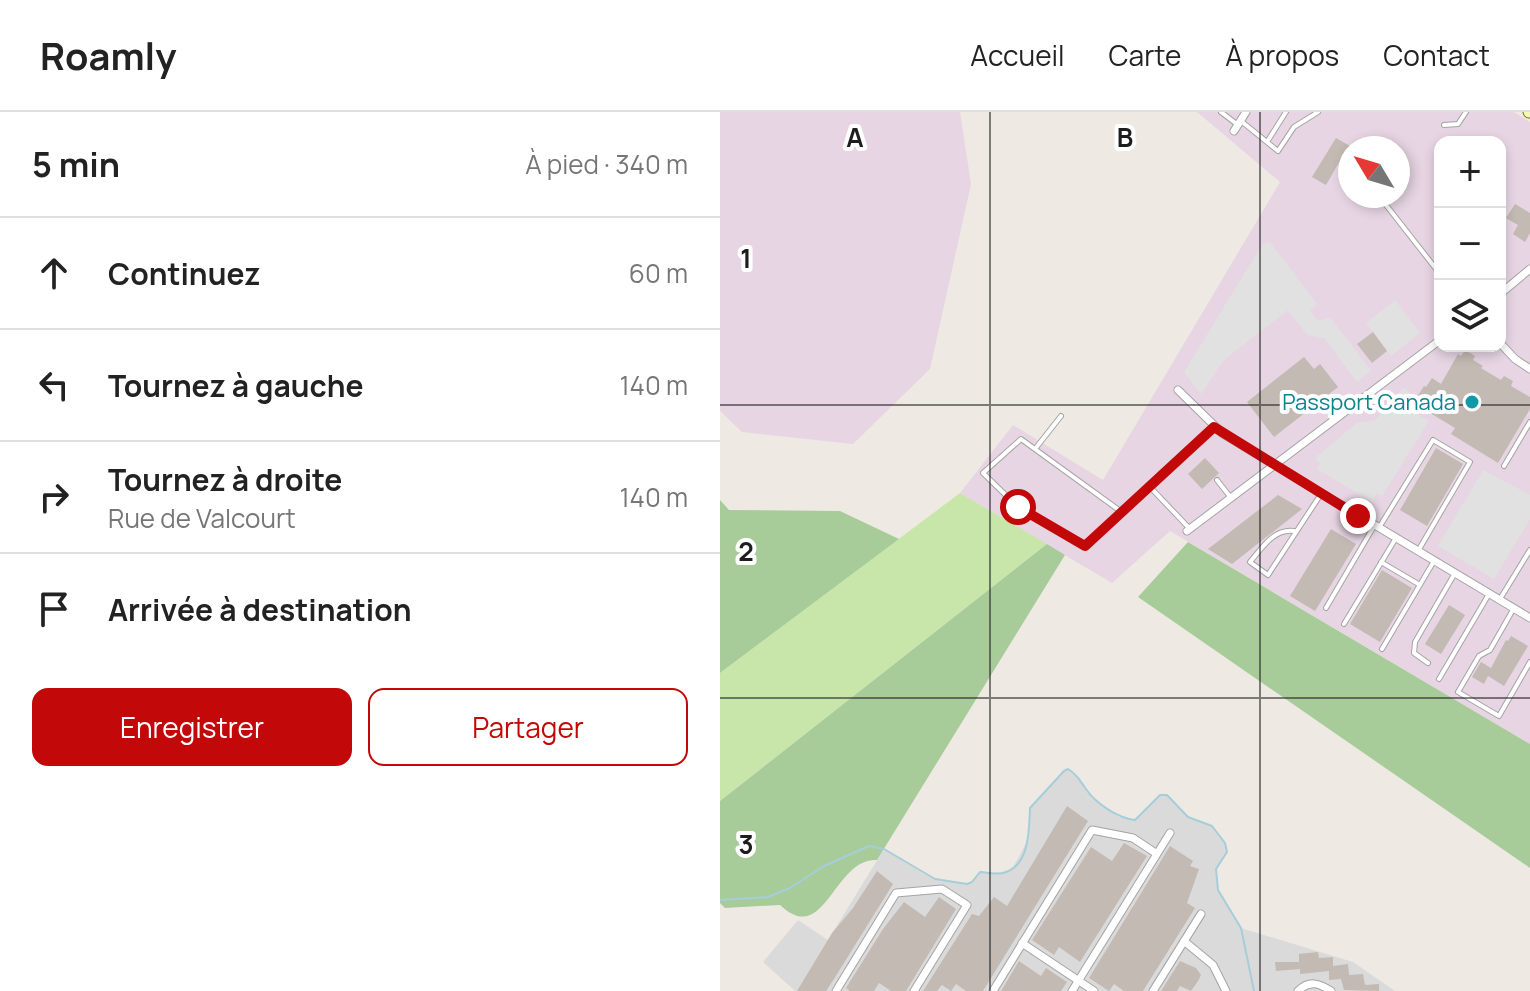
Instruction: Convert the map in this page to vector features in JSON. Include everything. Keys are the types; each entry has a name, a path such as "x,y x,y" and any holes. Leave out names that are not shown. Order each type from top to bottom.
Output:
{"street":[{"path":"1238,126 1246,112"},
{"path":"1506,289 1530,269"},
{"path":"1189,530 1434,345"},
{"path":"1506,349 1530,369"},
{"path":"1178,390 1214,427 1273,466 1530,618"},
{"path":"993,991 1092,830 1133,838 1157,854"},
{"path":"1072,991 1170,833"},
{"path":"836,991 896,893 942,889 967,905 914,991"},
{"path":"1153,991 1201,914"},
{"path":"1184,941 1213,965 1226,991"},
{"path":"1022,943 1094,991"},
{"path":"1298,991 1314,983 1331,991"}],"lane":[{"path":"1221,112 1278,151 1294,127 1318,112"},
{"path":"1267,142 1286,112"},
{"path":"1444,125 1458,124 1466,112"},
{"path":"1388,208 1434,266"},
{"path":"1035,449 1061,416"},
{"path":"1504,466 1530,422"},
{"path":"1123,513 1021,439 983,473 1018,507 1085,546 1123,513 1214,427"},
{"path":"1326,608 1433,440 1470,462 1418,551"},
{"path":"1217,480 1231,498"},
{"path":"1150,487 1189,530"},
{"path":"1294,531 1274,535 1250,562 1268,575 1321,494"},
{"path":"1344,624 1396,538"},
{"path":"1499,600 1530,550"},
{"path":"1382,649 1434,561"},
{"path":"1381,562 1420,585"},
{"path":"1428,663 1414,653 1415,642 1455,573"},
{"path":"1439,679 1489,594"},
{"path":"1514,608 1490,650 1479,656 1458,692 1499,716 1530,662"}],"shaded area":[{"path":"720,112 960,112 971,184 930,369 853,444 742,432 720,411"},
{"path":"1197,112 1514,112 1530,122 1530,744 1170,531 1112,583 960,493 1013,425 1103,480 1280,182"},
{"path":"1270,242 1317,304 1310,311 1318,321 1330,317 1371,371 1357,382 1324,338 1307,335 1288,310 1224,360 1201,394 1184,372 1262,245"},
{"path":"1395,300 1420,333 1391,356 1366,323"},
{"path":"1404,388 1413,395 1406,408 1429,421 1382,496 1377,493 1372,502 1317,469 1320,463 1315,458 1357,423 1376,420 1381,414 1391,411 1397,400 1394,395"},
{"path":"1483,470 1530,495 1530,519 1494,579 1438,546"},
{"path":"1068,769 1080,778 1087,792 1119,817 1135,820 1160,795 1167,795 1188,817 1212,826 1225,843 1227,852 1216,869 1218,890 1241,928 1353,962 1395,991 795,991 763,962 798,920 828,940 884,849 924,874 945,881 967,884 980,872 1004,873 1012,869 1029,838 1030,808"}],"green space":[{"path":"960,493 1047,544 720,801 720,673"},
{"path":"720,500 729,510 840,511 899,539 720,673"},
{"path":"1188,542 1530,744 1530,868 1138,597"},
{"path":"1047,544 1065,555 877,860 862,863 850,872 819,909 808,916 795,915 780,905 725,908 720,903 720,801"}],"building":[{"path":"1338,139 1338,164 1326,185 1312,177"},
{"path":"1515,204 1530,213 1530,233 1525,242 1513,234 1518,225 1506,218"},
{"path":"1373,332 1387,351 1372,363 1357,344"},
{"name":"Passport Canada","path":"1468,352 1475,356 1473,360 1483,366 1481,368 1501,380 1504,376 1513,381 1511,386 1530,397 1530,409 1498,463 1451,434 1455,428 1425,410 1422,414 1411,407 1424,386 1432,378 1441,384 1458,354 1461,356"},
{"path":"1304,357 1314,369 1320,364 1338,387 1274,437 1247,402"},
{"path":"1436,448 1463,464 1427,526 1400,510"},
{"path":"1205,458 1219,473 1202,489 1188,474"},
{"path":"1278,495 1302,509 1232,564 1208,549"},
{"path":"1331,529 1356,544 1315,611 1290,596"},
{"path":"1382,570 1412,588 1380,642 1350,624"},
{"path":"1449,605 1465,615 1441,654 1425,644"},
{"path":"1511,636 1528,646 1504,686 1488,676 1484,684 1472,677 1481,662 1491,668"},
{"path":"1067,806 1088,821 983,991 966,991 956,984 951,991 942,985 937,991 923,991 972,914 979,916 994,897 1007,906"},
{"path":"1124,843 1147,856 1080,962 1059,947 1054,955 1032,940 1091,847 1112,861"},
{"path":"1170,846 1193,861 1190,866 1199,869 1187,903 1195,908 1143,991 1124,991 1114,984 1109,991 1089,978"},
{"path":"877,871 893,884 826,991 797,991 832,933"},
{"path":"939,897 956,909 906,991 891,991 879,983 874,991 850,991 846,988 904,902 925,917"},
{"path":"1318,952 1319,958 1333,957 1333,966 1348,964 1349,975 1363,974 1365,985 1379,984 1379,991 1344,990 1341,979 1329,980 1329,971 1300,974 1300,969 1276,971 1275,962 1299,962 1299,954"},
{"path":"1019,961 1041,976 1046,968 1067,982 1061,991 1001,991"},
{"path":"1180,961 1196,968 1201,975 1198,981 1191,991 1180,986 1177,991 1161,991"}],"waterway":[{"path":"720,900 768,897 790,888 824,866 869,846 884,849 935,879 967,884 980,872 1006,872 1014,868 1024,854 1030,808 1068,769 1095,800 1122,816 1135,820 1160,795 1167,795 1188,817 1212,826 1225,843 1227,852 1216,869 1218,890 1241,928 1254,991"}],"place":[{"name":"Passport Canada","path":"1472,402"}],"route":[{"path":"1018,507 1085,546 1214,427 1358,516"}]}
